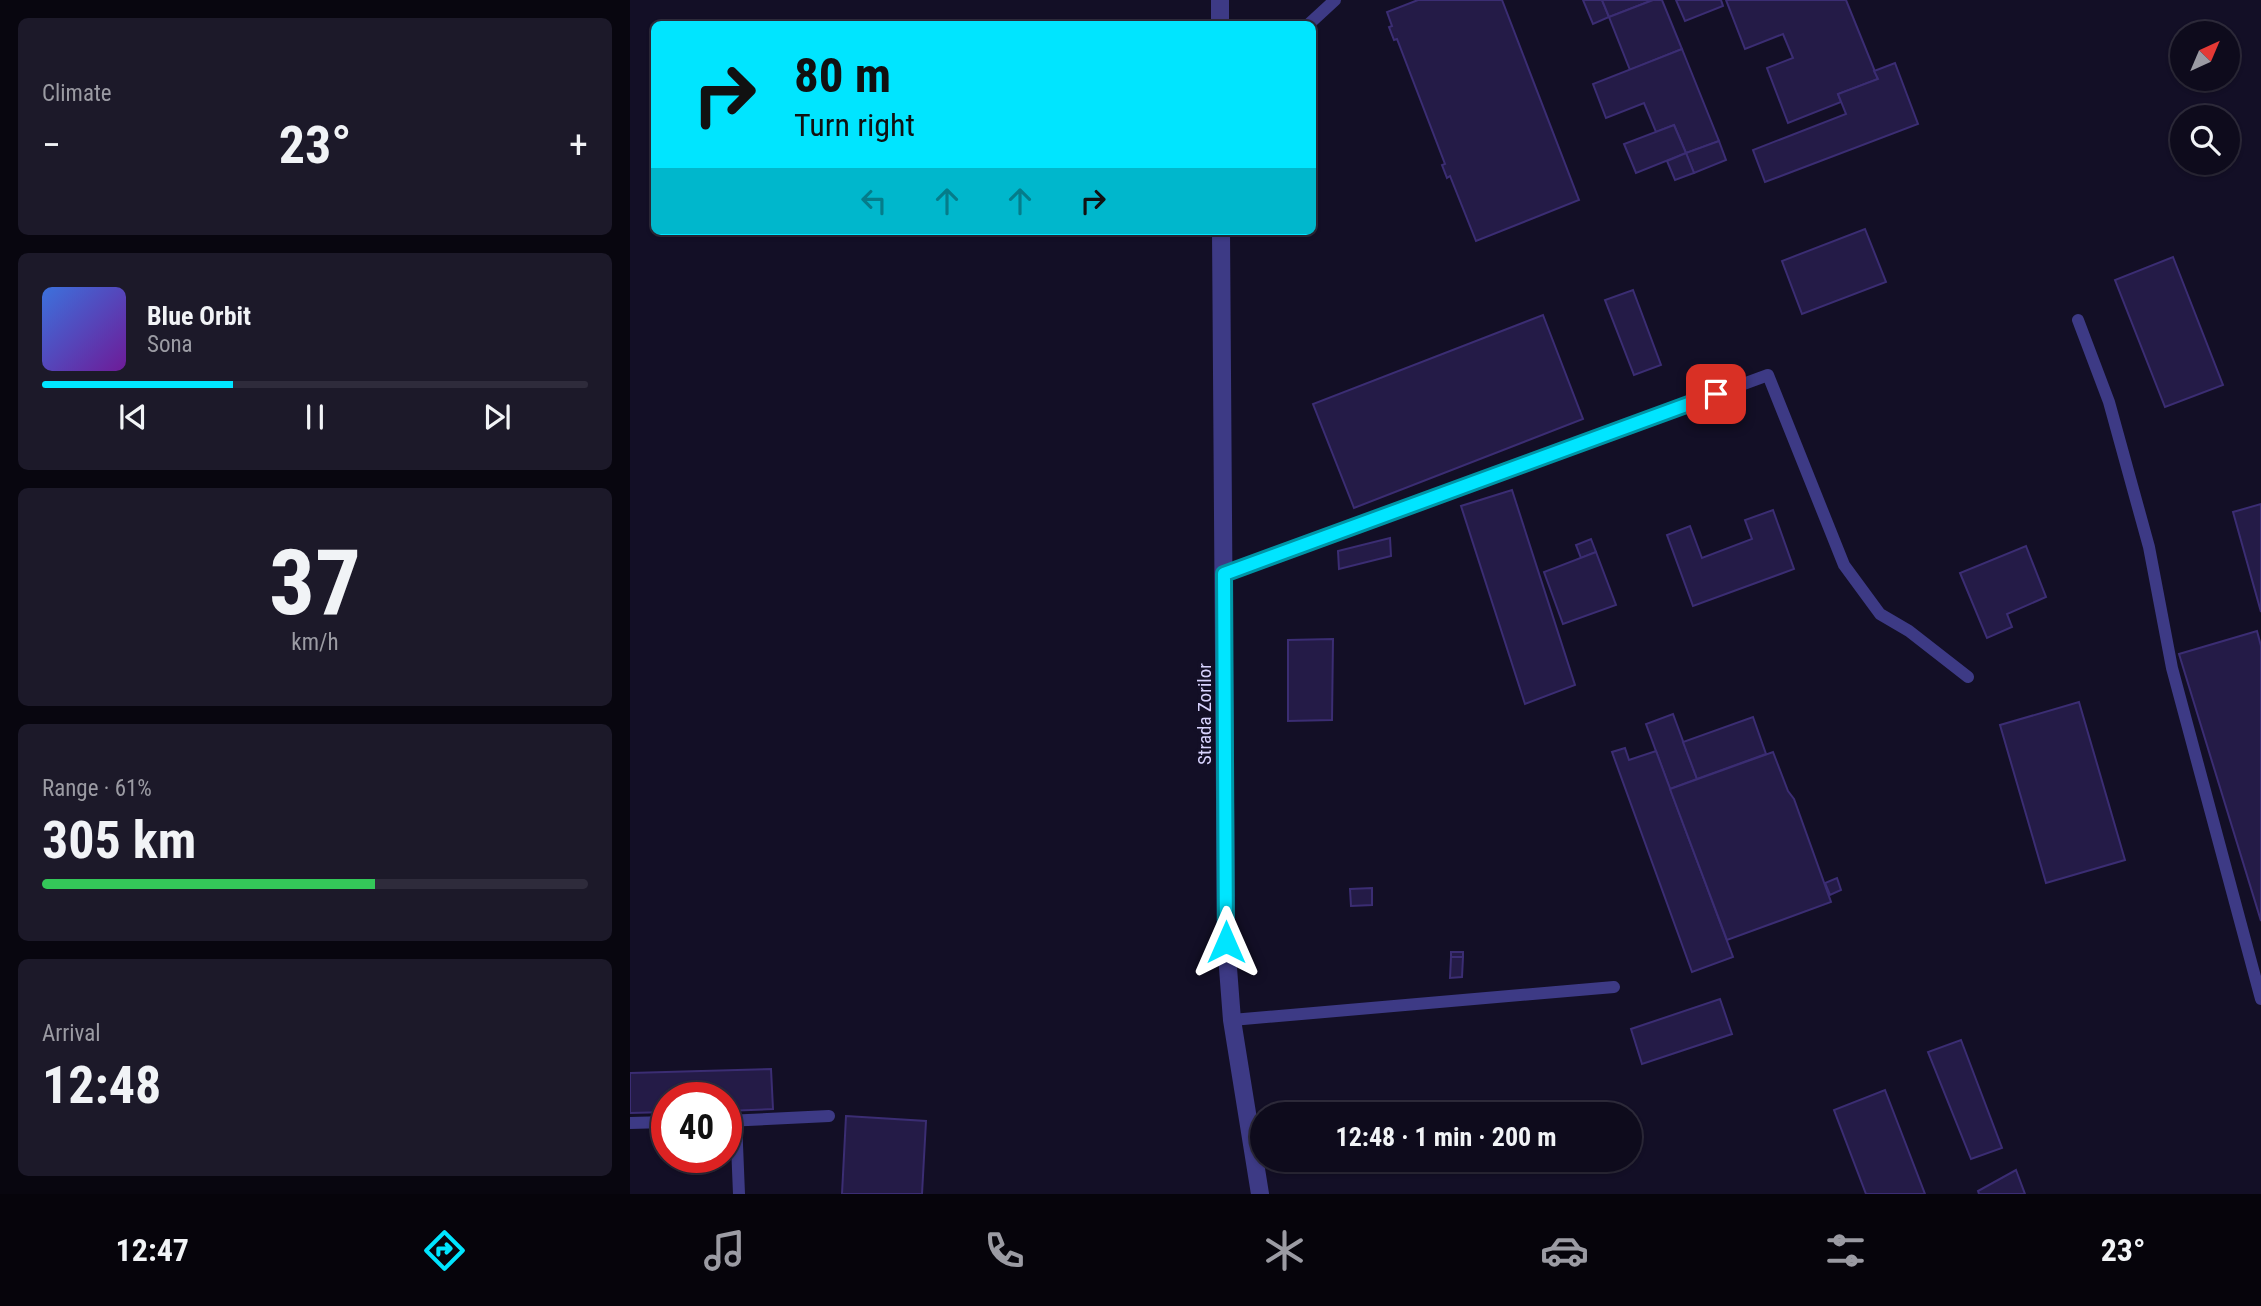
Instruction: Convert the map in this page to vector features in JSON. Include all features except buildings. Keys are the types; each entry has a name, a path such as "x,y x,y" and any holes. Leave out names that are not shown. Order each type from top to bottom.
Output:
{"street":[{"path":"1220,0 1220,21"},
{"name":"Strada Zorilor","path":"1222,235 1226,942 1232,1020 1260,1194"}],"lane":[{"path":"1312,21 1335,0"},
{"path":"2078,320 2109,402 2142,521 2172,668 2261,999"},
{"path":"1224,574 1768,374 1843,565 1880,614 1909,631 1968,677"},
{"path":"1232,1020 1614,987"},
{"path":"742,1120 829,1116"},
{"path":"630,1123 651,1122"},
{"path":"737,1173 739,1194"}],"route":[{"path":"1226,942 1224,574 1716,394"}]}
